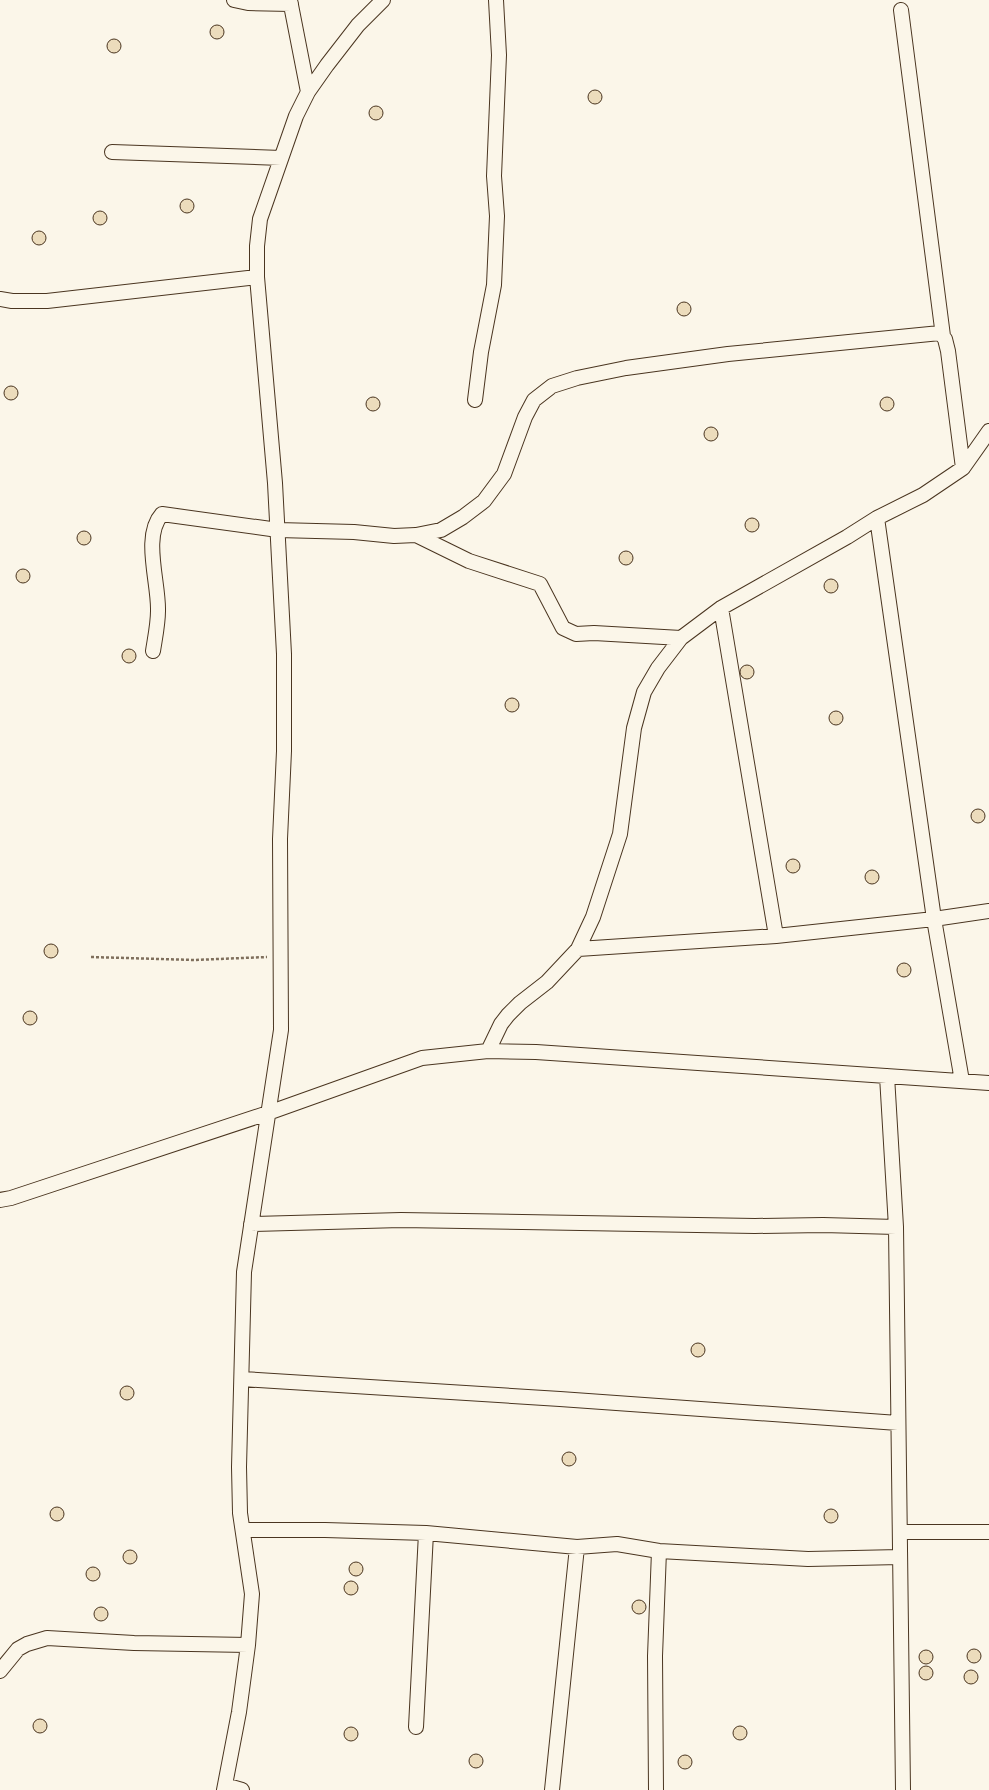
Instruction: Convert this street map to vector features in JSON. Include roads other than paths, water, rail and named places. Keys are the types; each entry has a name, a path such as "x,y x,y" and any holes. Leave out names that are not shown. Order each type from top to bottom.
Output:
{"street":[{"path":"234,0 248,3 290,2 308,92"},
{"path":"242,1790 224,1787 239,1712 248,1645 252,1594 240,1514 239,1467 244,1272 281,1030 280,839 284,751 284,654 278,530 257,277 257,246 260,219 296,116 308,92 358,25 383,0"},
{"path":"475,400 481,352 494,285 497,216 494,176 499,54 496,0"},
{"path":"901,10 943,336 948,351 963,468"},
{"path":"112,152 281,158"},
{"path":"0,299 12,301 47,301 257,277"},
{"path":"154,651 158,611 152,538 156,520 162,514 278,530 354,532 394,536 416,535 441,530 463,517 484,501 504,474 524,417 534,400 552,386 577,378 626,368 728,354 933,333 940,333 943,336"},
{"path":"488,1051 501,1024 508,1014 547,982 578,949 593,917 620,834 634,728 644,692 658,668 681,638 721,608 826,549 877,518 923,495 963,468 989,431"},
{"path":"877,518 934,919 962,1081"},
{"path":"416,535 469,561 540,584 563,628 576,634 594,633 681,638"},
{"path":"721,608 776,936"},
{"path":"578,949 776,936 934,919 989,911"},
{"path":"0,1200 11,1198 268,1113 422,1058 488,1051 536,1052 989,1083"},
{"path":"887,1076 896,1227 903,1790"},
{"path":"251,1224 401,1220 896,1227"},
{"path":"242,1379 560,1398 898,1423"},
{"path":"243,1530 326,1530 426,1533 577,1547 617,1544 659,1551 808,1559 900,1557"},
{"path":"900,1532 989,1532"},
{"path":"416,1728 426,1533"},
{"path":"552,1790 577,1547"},
{"path":"656,1790 655,1656 659,1551"},
{"path":"0,1671 18,1649 27,1644 47,1638 134,1643 248,1645"}]}
